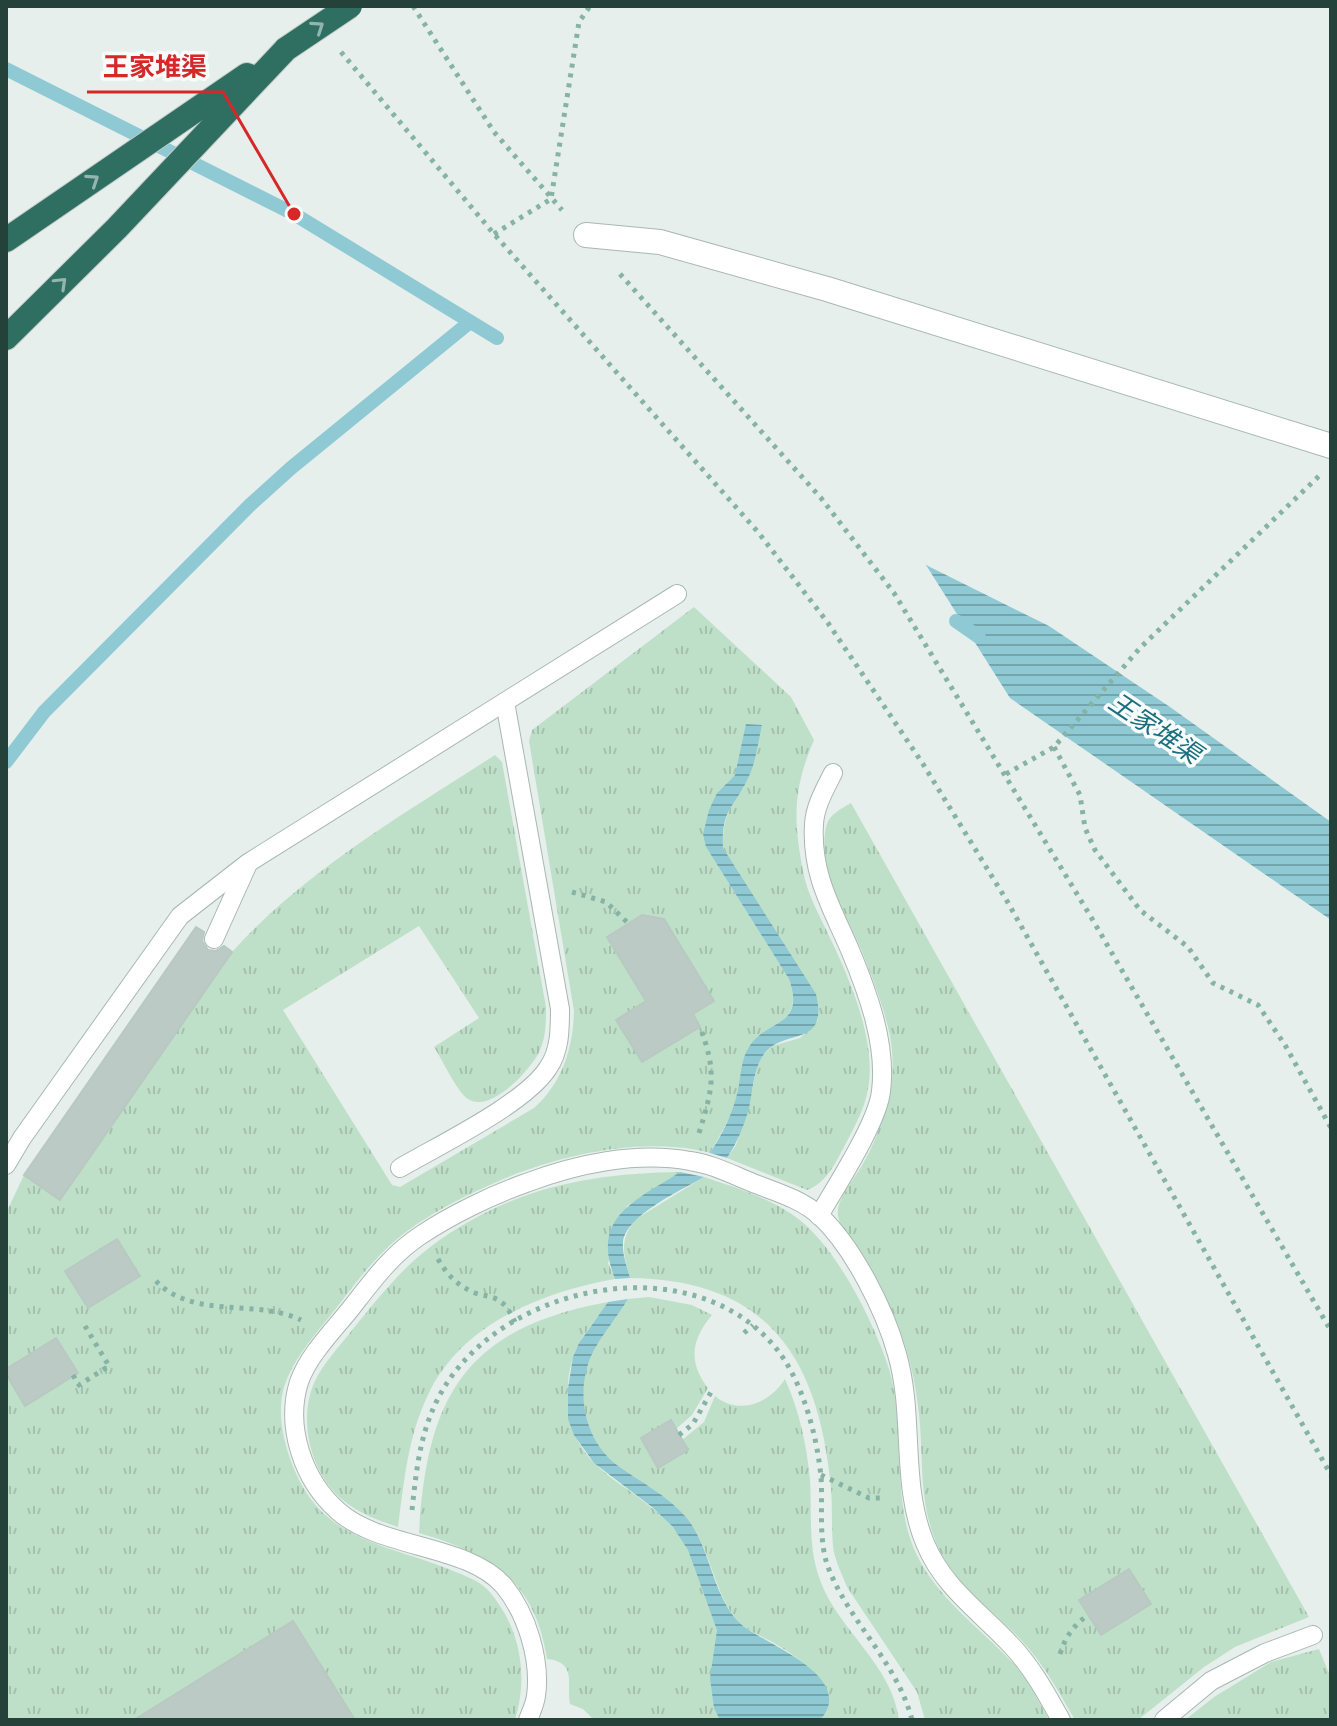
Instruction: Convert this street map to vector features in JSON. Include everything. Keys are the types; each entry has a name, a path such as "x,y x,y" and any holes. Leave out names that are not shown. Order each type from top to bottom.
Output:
{"highway":[{"path":"6,240 350,6"},
{"path":"6,338 117,228 286,49"}],"street":[{"path":"586,235 660,242 827,289 1331,446"}],"lane":[{"path":"6,1165 180,916 248,863 677,594"},
{"path":"400,1168 530,1091 550,1066 560,1039 560,1009 505,702"},
{"path":"819,1216 872,1120 881,1095 883,1070 876,1027 864,988 816,870 814,822 820,798 833,773"},
{"path":"214,939 248,863"},
{"path":"528,1720 536,1696 536,1664 530,1638 502,1584 450,1555 377,1533 339,1513 318,1488 298,1450 293,1415 300,1381 312,1358 386,1264 423,1234 504,1192 567,1170 623,1160 659,1158 691,1161 793,1198 819,1216 841,1241 869,1287 898,1356 908,1414 912,1497 917,1522 938,1569 954,1591 1012,1646 1036,1676 1061,1720"},
{"path":"1164,1720 1211,1681 1265,1653 1313,1635"}],"path":[{"path":"413,6 494,132 821,498 894,593 1006,774 1331,1331"},
{"path":"494,234 551,199 579,22 590,6"},
{"path":"341,51 494,234 758,532 828,623 915,751 1007,901 1331,1475"},
{"path":"1006,774 1054,747 1140,648 1320,475"},
{"path":"1054,747 1080,795 1085,828 1095,850 1140,910 1188,947 1213,983 1258,1005 1285,1045 1331,1128"},
{"path":"539,890 574,892 606,902 629,924"},
{"path":"691,1161 713,1077 711,1055 700,1027"},
{"path":"423,1234 445,1271 458,1284 475,1293 497,1298 508,1308 515,1322"},
{"path":"156,1281 181,1299 293,1316 331,1334"},
{"path":"409,1543 418,1449 429,1416 447,1383 467,1358 492,1335 545,1306 583,1294 645,1288 701,1298 726,1308 753,1325 775,1346 791,1369 804,1402 821,1474 826,1563 852,1614 880,1652 906,1696 912,1720"},
{"path":"744,1333 753,1325"},
{"path":"73,1375 79,1385 109,1366 85,1326"},
{"path":"679,1435 693,1424 711,1392"},
{"path":"821,1474 869,1498 912,1497"},
{"path":"1036,1676 1052,1667 1073,1626 1088,1615"}],"green space":[{"path":"694,607 791,697 814,740 799,789 798,835 808,888 846,972 860,1012 869,1052 868,1089 852,1132 830,1172 820,1183 807,1190 727,1158 736,1145 748,1110 757,1066 763,1055 772,1046 800,1038 818,1020 723,848 727,815 744,787 739,762 735,775 717,793 706,847 789,979 793,1000 788,1015 758,1036 731,1115 710,1153 657,1146 570,1157 516,1174 435,1213 395,1240 363,1274 298,1358 282,1397 282,1426 289,1455 302,1486 323,1512 357,1536 475,1581 488,1590 499,1604 508,1619 519,1652 521,1686 515,1720 355,1720 292,1621 134,1720 6,1720 6,1213 24,1175 61,1200 232,952 261,922 357,845 495,755 502,762 546,1007 542,1045 520,1078 498,1095 477,1102 468,1099 459,1090 434,1047 479,1018 419,926 283,1010 392,1185 400,1187 534,1108 552,1088 564,1064 574,1011 529,741 532,730"},
{"path":"851,803 1309,1617 1235,1647 1204,1667 1138,1720 1075,1720 1029,1649 955,1574 937,1545 931,1528 924,1496 915,1386 902,1337 882,1293 841,1226 838,1215 843,1196 868,1155 882,1121 889,1100 893,1068 890,1036 881,1003 834,890 825,859 828,822 836,812"},
{"path":"680,1172 627,1206 608,1263 615,1279 560,1293 506,1315 461,1349 443,1370 428,1395 416,1427 398,1527 360,1511 336,1493 325,1480 311,1449 307,1415 314,1383 337,1348 409,1265 458,1228 527,1195 602,1177"},
{"path":"704,1177 761,1198 793,1215 823,1243 837,1262 871,1324 892,1378 903,1505 914,1549 945,1596 1018,1670 1049,1720 925,1720 917,1692 847,1587 837,1562 823,1434 812,1394 796,1360 775,1332 748,1309 716,1292 676,1282 630,1278 624,1247 627,1233 636,1219"},
{"path":"649,1297 692,1305 712,1315 700,1333 695,1351 697,1369 708,1388 692,1415 676,1429 670,1421 641,1438 658,1468 687,1451 682,1440 704,1422 715,1396 734,1405 753,1404 771,1395 785,1379 807,1454 812,1541 819,1577 827,1596 886,1681 899,1720 820,1720 823,1718 812,1670 736,1619 722,1594 701,1541 685,1516 617,1465 596,1441 589,1427 583,1396 588,1364 594,1349 628,1299"},
{"path":"608,1302 583,1337 572,1361 568,1388 572,1426 592,1460 663,1517 685,1544 717,1629 713,1685 720,1720 594,1720 583,1709 570,1704 567,1670 557,1661 547,1659 532,1609 520,1590 488,1561 419,1533 432,1442 445,1406 463,1376 488,1350 520,1330 559,1314"},
{"path":"1319,1649 1331,1678 1331,1720 1185,1720 1214,1697 1271,1662"}],"water":[{"path":"926,565 1049,626 1170,707 1331,822 1331,920 1010,698"},
{"path":"746,724 762,725 751,770 724,824 723,848 816,994 818,1011 811,1030 773,1046 760,1060 745,1121 727,1158 710,1153 733,1107 746,1052 757,1038 789,1014 793,995 789,979 706,847 703,834 717,793 735,775"},
{"path":"680,1172 704,1177 656,1204 634,1222 623,1242 630,1278 615,1279 608,1240 613,1226 633,1202"},
{"path":"628,1299 594,1350 584,1380 585,1412 596,1441 617,1465 662,1495 686,1517 695,1529 724,1601 742,1625 804,1663 818,1676 827,1690 829,1704 820,1720 720,1720 714,1708 710,1678 717,1630 688,1550 673,1527 594,1463 574,1435 568,1419 568,1388 573,1357 579,1343 608,1302"}],"building":[{"path":"642,915 664,919 714,1001 693,1014 700,1027 642,1062 616,1020 646,1001 607,937"},
{"path":"196,927 204,932 202,941 208,950 216,951 224,946 232,952 60,1200 24,1175"},
{"path":"117,1239 140,1276 88,1308 65,1271"},
{"path":"56,1338 78,1373 25,1406 6,1369"},
{"path":"671,1420 688,1450 658,1468 641,1438"},
{"path":"1129,1569 1151,1604 1101,1635 1079,1600"},
{"path":"293,1621 355,1720 134,1720"}],"waterway":[{"name":"王家堆渠","path":"6,69 294,214 497,338"},
{"path":"6,762 44,712 250,505 470,322"},
{"name":"王家堆渠","path":"956,621 979,637"}],"place":[{"name":"王家堆渠","path":"294,214"}]}
